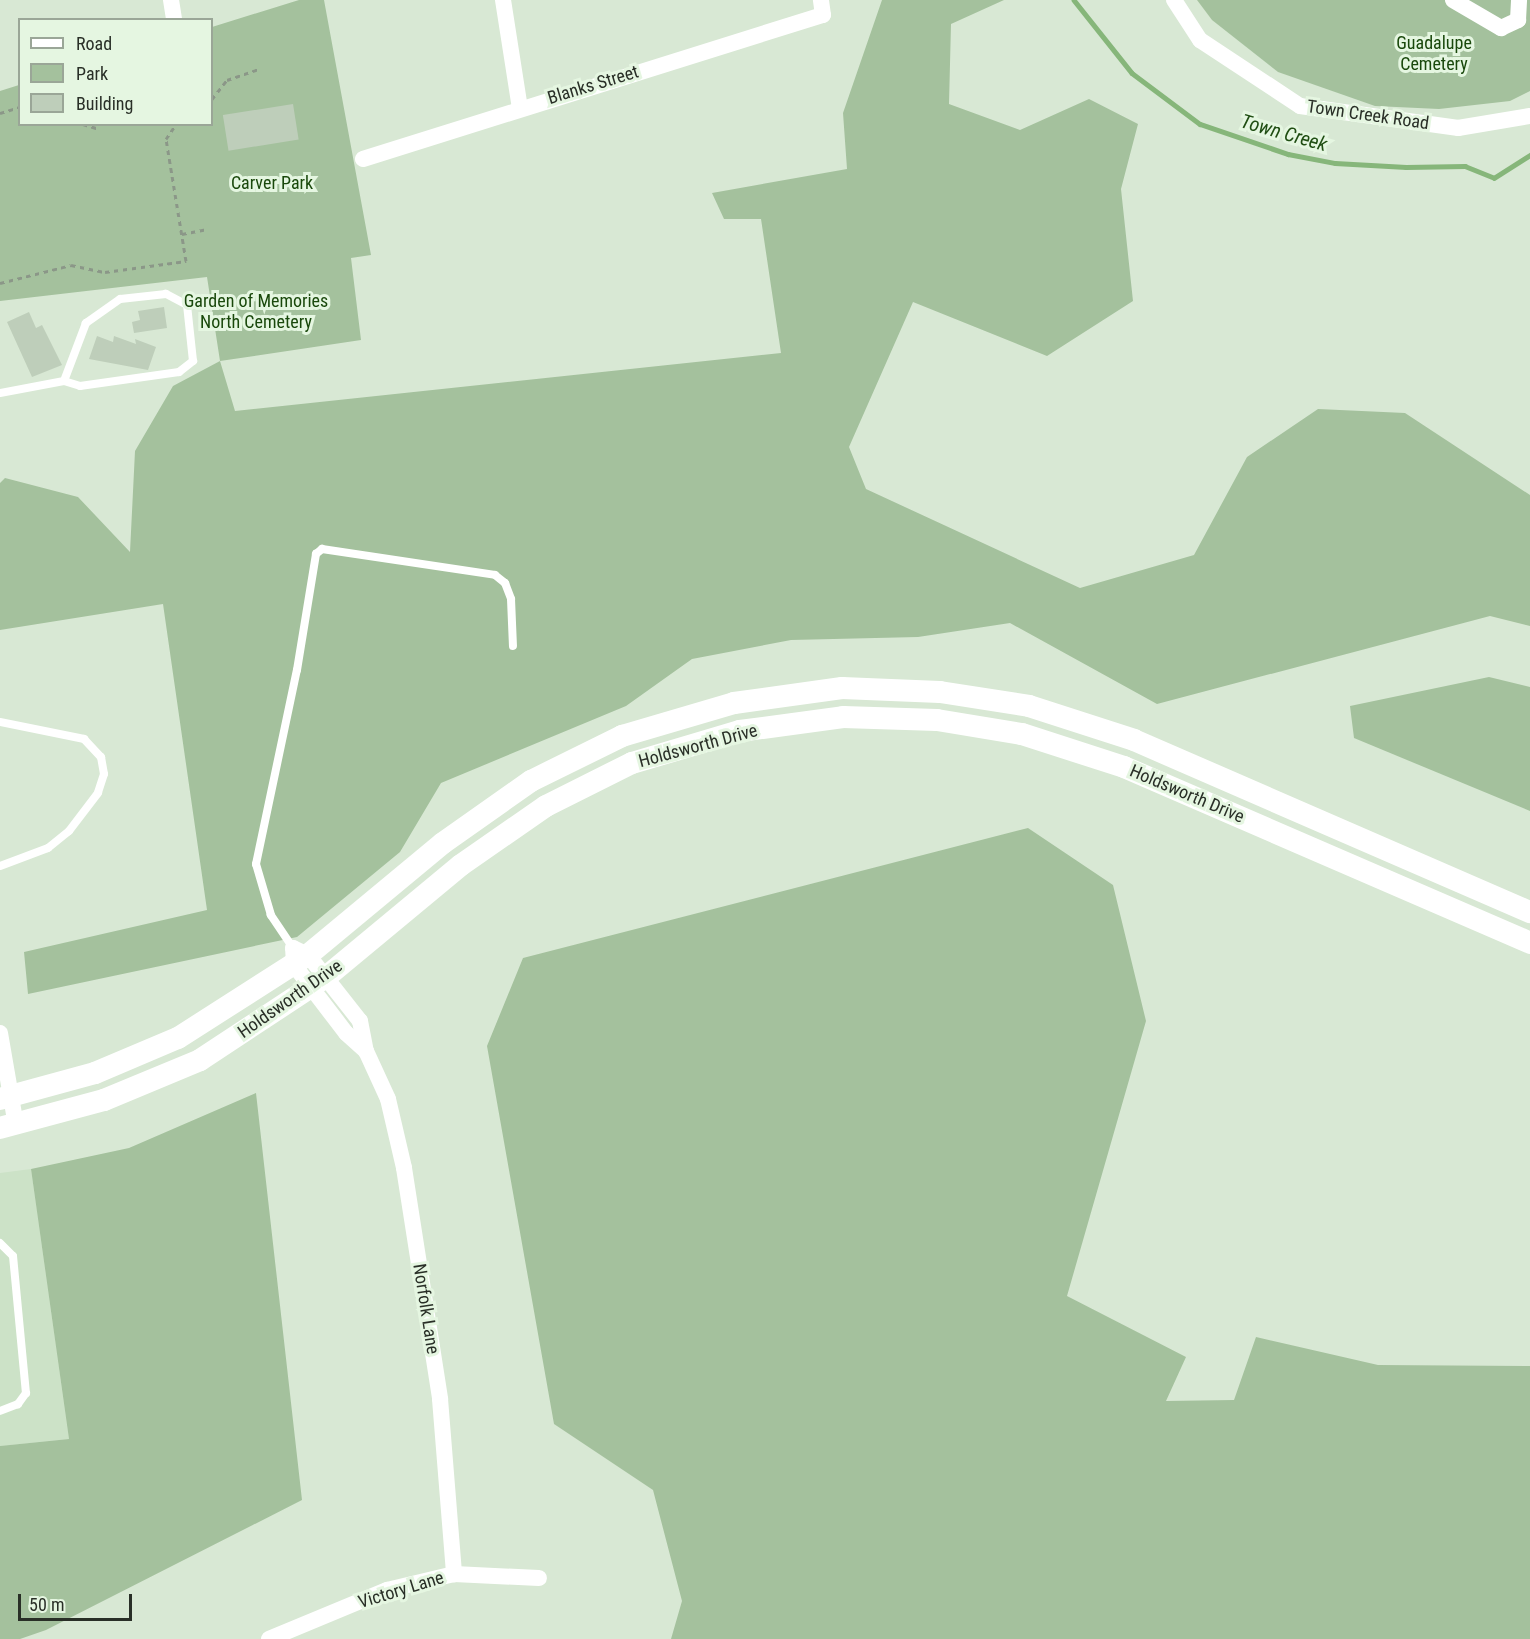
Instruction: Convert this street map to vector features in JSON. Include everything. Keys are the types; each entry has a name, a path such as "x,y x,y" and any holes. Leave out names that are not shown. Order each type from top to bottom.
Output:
{"main road":[{"name":"Holdsworth Drive","path":"5,1099 95,1072 178,1038 298,956 443,843 531,781 633,733 734,703 842,688 940,692 1029,706 1134,740 1530,912"},
{"name":"Holdsworth Drive","path":"8,1127 104,1100 200,1060 318,982 461,866 546,806 632,763 740,731 843,717 937,720 1022,734 1124,767 1530,943"},
{"path":"1430,900 1442,874"}],"street":[{"path":"171,0 174,18"},
{"path":"503,0 520,108"},
{"name":"Town Creek Road","path":"1174,0 1200,40 1300,106 1458,128 1530,117"},
{"path":"1453,0 1501,28 1518,20 1519,0"},
{"name":"Blanks Street","path":"363,159 822,7"},
{"name":"Norfolk Lane","path":"298,956 318,982 360,1021 366,1051 388,1098 404,1168 440,1399 454,1574"},
{"path":"0,1033 8,1127"},
{"name":"Victory Lane","path":"269,1639 387,1590 454,1574 539,1578"}],"lane":[{"path":"0,393 63,381 80,386 179,372 193,361 187,305 166,294 120,299 86,323 63,381"},
{"path":"298,956 271,915 256,864 297,670 316,554 322,549 495,575 506,583 511,599 513,645"},
{"path":"0,722 84,739 101,757 104,774 98,793 69,831 48,848 0,866"},
{"path":"0,1243 13,1256 26,1393 18,1404 0,1411"}],"path":[{"path":"213,98 227,80 259,69"},
{"path":"0,113 18,108"},
{"path":"89,126 99,129"},
{"path":"0,283 70,266 105,272 186,261 166,139 175,126"},
{"path":"182,234 208,229"}],"shaded area":[{"path":"31,1169 69,1439 0,1446 0,1173"}],"green space":[{"name":"Carver Park","path":"299,0 324,0 371,255 351,258 361,340 220,361 207,277 0,301 0,91 18,85 18,126 213,126 213,27"},
{"path":"882,0 1004,0 951,24 949,104 1020,130 1089,99 1138,124 1121,189 1133,301 1047,356 913,302 849,447 866,489 1080,588 1194,555 1247,457 1318,409 1405,413 1530,495 1530,626 1490,616 1157,704 1010,623 918,637 791,640 692,659 626,706 441,783 400,852 297,937 28,994 24,952 207,910 163,604 0,630 0,483 5,478 78,497 130,552 135,451 173,386 220,361 235,411 781,353 761,219 724,219 712,193 847,169 843,113"},
{"name":"Guadalupe Cemetery","path":"1197,0 1530,0 1530,91 1510,101 1439,109 1375,106 1278,72 1212,20"},
{"path":"1489,677 1530,687 1530,811 1354,738 1350,706"},
{"path":"1028,828 1113,885 1146,1021 1067,1296 1186,1357 1166,1401 1234,1400 1256,1337 1378,1365 1530,1366 1530,1639 671,1639 682,1601 653,1490 554,1424 487,1046 523,958"},
{"path":"256,1093 302,1500 46,1630 20,1639 0,1639 0,1446 69,1439 31,1169 129,1148"}],"building":[{"path":"293,104 299,140 229,151 223,115"},
{"path":"164,307 167,328 134,333 132,322 140,320 138,311"},
{"path":"29,312 36,328 42,325 62,365 32,377 7,322"},
{"path":"97,336 113,342 114,336 136,344 135,339 156,347 148,370 89,359"}],"waterway":[{"name":"Town Creek","path":"1074,0 1132,73 1200,124 1288,154 1335,163 1406,167 1465,166 1494,178 1530,155"}],"park label":[{"name":"Garden of Memories North Cemetery","path":"256,312"}]}
